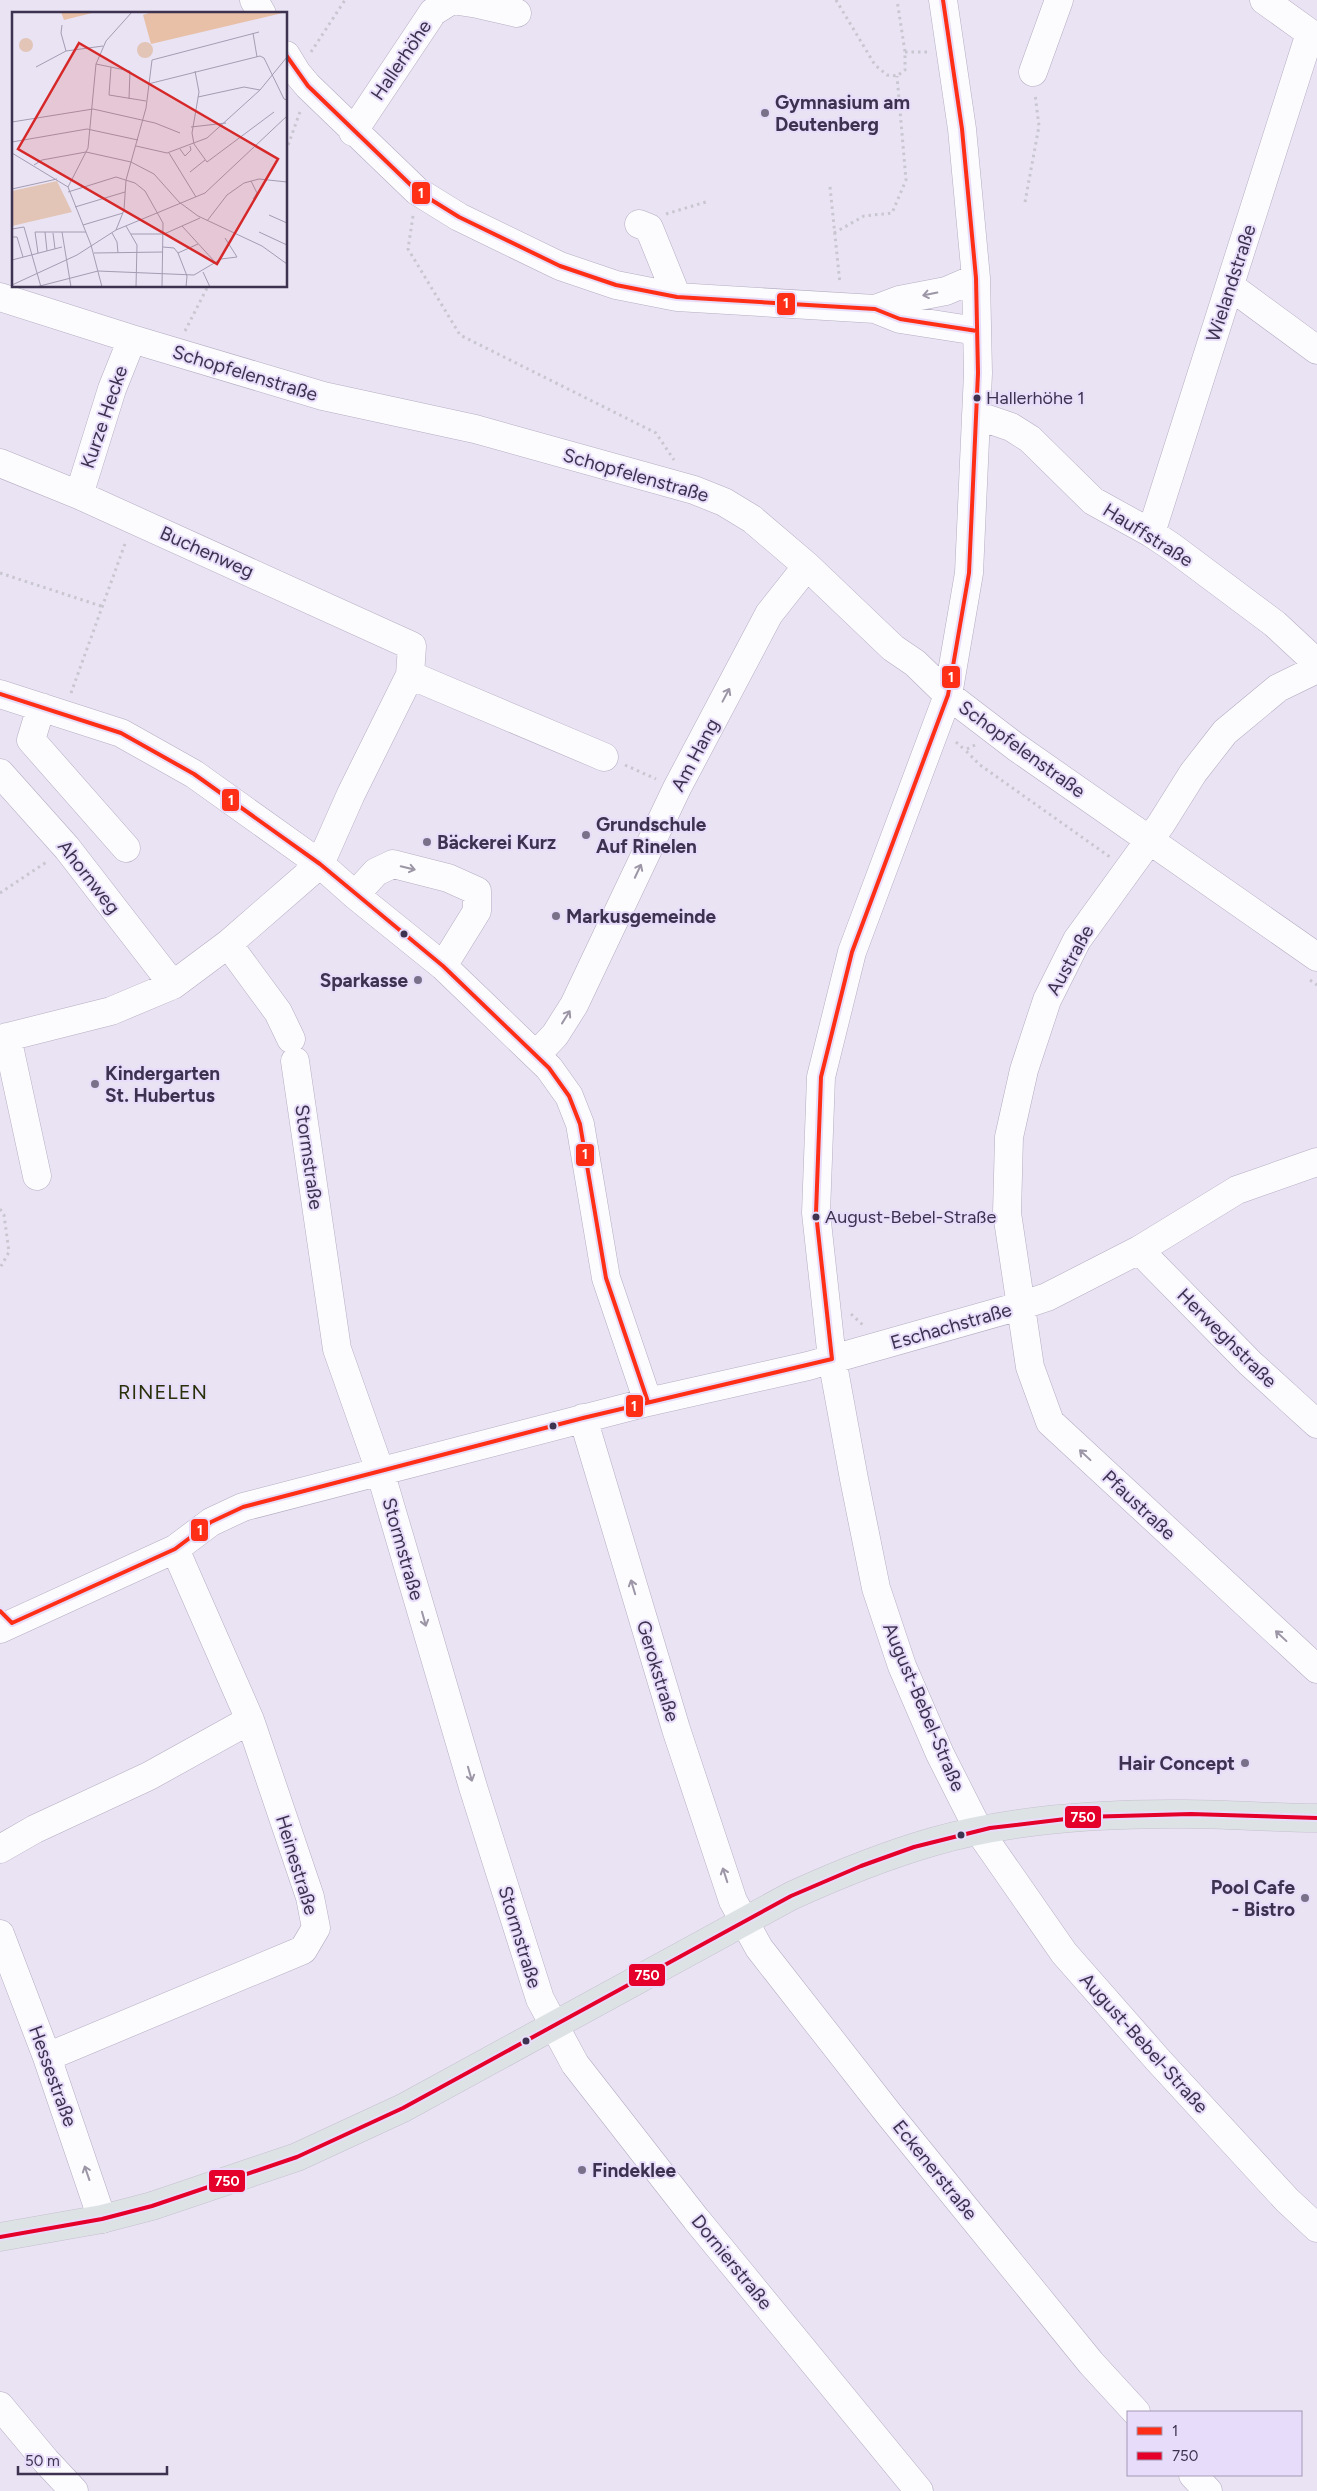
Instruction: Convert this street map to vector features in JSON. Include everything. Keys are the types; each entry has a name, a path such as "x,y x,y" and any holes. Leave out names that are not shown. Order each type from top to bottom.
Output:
{"main road":[{"path":"0,2237 102,2219 152,2206 297,2157 403,2108 553,2027 743,1920 847,1870 933,1841 1049,1820 1173,1814 1317,1818"}],"street":[{"path":"254,0 261,12"},
{"name":"Hallerhöhe","path":"353,132 433,12 452,0 518,13"},
{"name":"August-Bebel-Straße","path":"943,0 962,130 976,278 976,415 969,573 948,695 852,952 821,1077 816,1213 832,1359 876,1588 906,1674 940,1754 980,1831 1064,1953 1158,2060 1288,2200 1317,2228"},
{"path":"1033,72 1059,0"},
{"path":"1264,0 1313,34"},
{"name":"Wielandstraße","path":"1151,533 1313,34"},
{"path":"297,72 353,132 417,191 459,217 560,266 616,285 677,298 875,309 900,319 977,331"},
{"path":"644,226 677,298"},
{"path":"875,309 899,300 946,291 976,278"},
{"path":"1230,286 1317,350"},
{"name":"Schopfelenstraße","path":"0,297 323,396 475,429 694,490 724,502 752,519 807,566 893,648 915,663 948,695 1016,748 1317,957"},
{"name":"Kurze Hecke","path":"79,495 112,388 132,339"},
{"name":"Hauffstraße","path":"976,415 1011,427 1030,439 1093,501 1151,533 1275,624 1317,663"},
{"name":"Buchenweg","path":"0,463 79,495 412,646 410,675"},
{"name":"Am Hang","path":"536,1055 555,1034 574,1005 677,788 769,614 807,566"},
{"name":"Austraße","path":"1020,1306 1007,1213 1009,1137 1024,1070 1048,1000 1076,940 1149,841 1193,773 1225,732 1278,688 1317,669"},
{"path":"37,1176 3,1038 110,1011 173,985 228,944 320,864 351,794 410,675 604,756"},
{"path":"0,694 121,733 194,774 320,864 355,895 443,966 549,1068 569,1096 580,1124 606,1278 648,1402"},
{"path":"52,711 31,740 126,848"},
{"name":"Ahornweg","path":"0,773 67,848 173,985"},
{"path":"355,895 376,872 393,864 448,878 477,891 477,911 443,966"},
{"name":"Stormstraße","path":"228,944 278,1012 293,1050 337,1349 380,1471 540,1999 553,2027"},
{"name":"Eschachstraße","path":"4,1621 175,1548 211,1522 243,1507 583,1418 832,1359 1047,1297 1139,1250 1237,1190 1317,1162"},
{"name":"Herweghstraße","path":"1139,1250 1250,1363 1317,1424"},
{"name":"Pfaustraße","path":"1020,1306 1030,1367 1050,1422 1317,1670"},
{"name":"Gerokstraße","path":"583,1418 676,1729 733,1901 743,1920"},
{"name":"Heinestraße","path":"47,2057 304,1950 316,1928 310,1897 250,1720 175,1548"},
{"path":"0,1849 35,1829 149,1776 250,1720"},
{"name":"Eckenerstraße","path":"743,1920 759,1948 888,2113 1091,2362 1135,2411"},
{"name":"Hessestraße","path":"0,1934 47,2057 102,2219"},
{"name":"Dornierstraße","path":"553,2027 575,2064 690,2211 919,2491"},
{"path":"0,2406 46,2462 74,2491"},
{"path":"1194,2476 1208,2491"}],"path":[{"path":"288,137 297,72 345,0"},
{"path":"836,0 875,64 887,75 897,76 905,70 905,52 897,0"},
{"path":"905,52 933,51"},
{"path":"1025,202 1039,126 1033,72"},
{"path":"834,232 864,216 892,213 904,188 906,180 897,76"},
{"path":"830,187 843,307"},
{"path":"417,191 408,249 460,335 656,433 694,490"},
{"path":"644,226 660,216 709,201"},
{"path":"174,351 207,288"},
{"path":"52,711 101,606 134,520"},
{"path":"0,572 101,606"},
{"path":"956,742 965,750"},
{"path":"604,756 677,788"},
{"path":"0,893 67,848"},
{"path":"0,1209 4,1215 9,1252 0,1268"}],"transit line":[{"name":"1","path":"0,1611 12,1623 175,1549 211,1522 243,1507 583,1418 832,1359 816,1213 821,1077 852,952 948,695 969,573 978,373 976,278 962,129 943,0"},
{"name":"1","path":"288,58 308,86 417,191 459,217 560,266 616,285 677,297 875,309 900,319 977,331"},
{"name":"1","path":"0,694 121,733 194,774 320,864 443,966 549,1068 569,1096 580,1124 606,1278 648,1402"},
{"name":"750","path":"0,2237 102,2219 152,2206 297,2157 403,2108 791,1896 861,1866 914,1847 990,1828 1082,1817 1191,1814 1317,1818"}],"place":[{"name":"Gymnasium am Deutenberg","path":"765,113"},
{"name":"Hallerhöhe 1","path":"977,398"},
{"name":"Grundschule Auf Rinelen","path":"586,835"},
{"name":"Bäckerei Kurz","path":"427,842"},
{"name":"Markusgemeinde","path":"556,916"},
{"name":"Sparkasse","path":"418,980"},
{"name":"Kindergarten St. Hubertus","path":"95,1084"},
{"name":"August-Bebel-Straße","path":"816,1217"},
{"name":"Hair Concept","path":"1245,1763"},
{"name":"Pool Cafe - Bistro","path":"1305,1898"},
{"name":"Findeklee","path":"582,2170"}],"district":[{"name":"RINELEN","path":"163,1392"}]}
